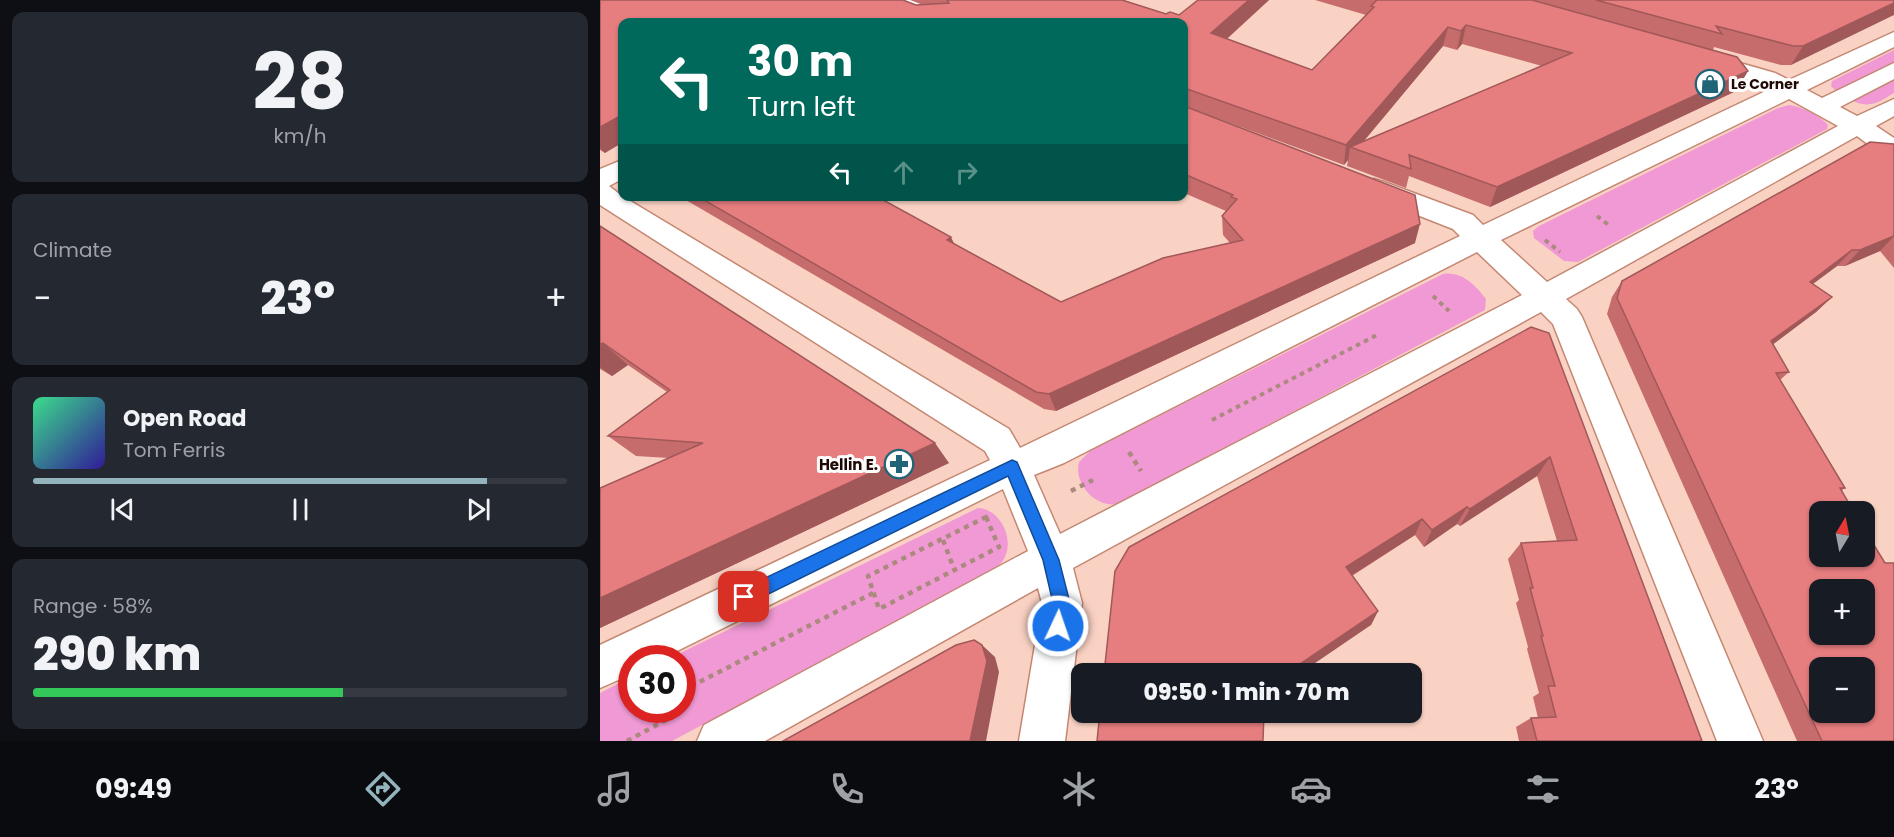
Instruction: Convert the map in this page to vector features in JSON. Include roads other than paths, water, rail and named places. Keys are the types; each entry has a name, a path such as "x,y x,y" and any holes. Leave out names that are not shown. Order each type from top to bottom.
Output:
{"street":[{"path":"884,18 902,3 931,18"},
{"path":"600,667 1012,466 1062,446 1480,238 1894,39"},
{"path":"1689,56 1767,78 1884,141 1894,151"},
{"path":"1822,107 1894,70"},
{"path":"720,741 1894,106"},
{"path":"600,180 618,170"},
{"path":"1351,179 1462,222 1566,317 1740,741"},
{"path":"600,193 997,440 1012,466 1051,560 1062,603 1042,741"}],"place":[{"name":"Le Corner","path":"1710,84"},
{"name":"Hellin E.","path":"899,464"}]}
